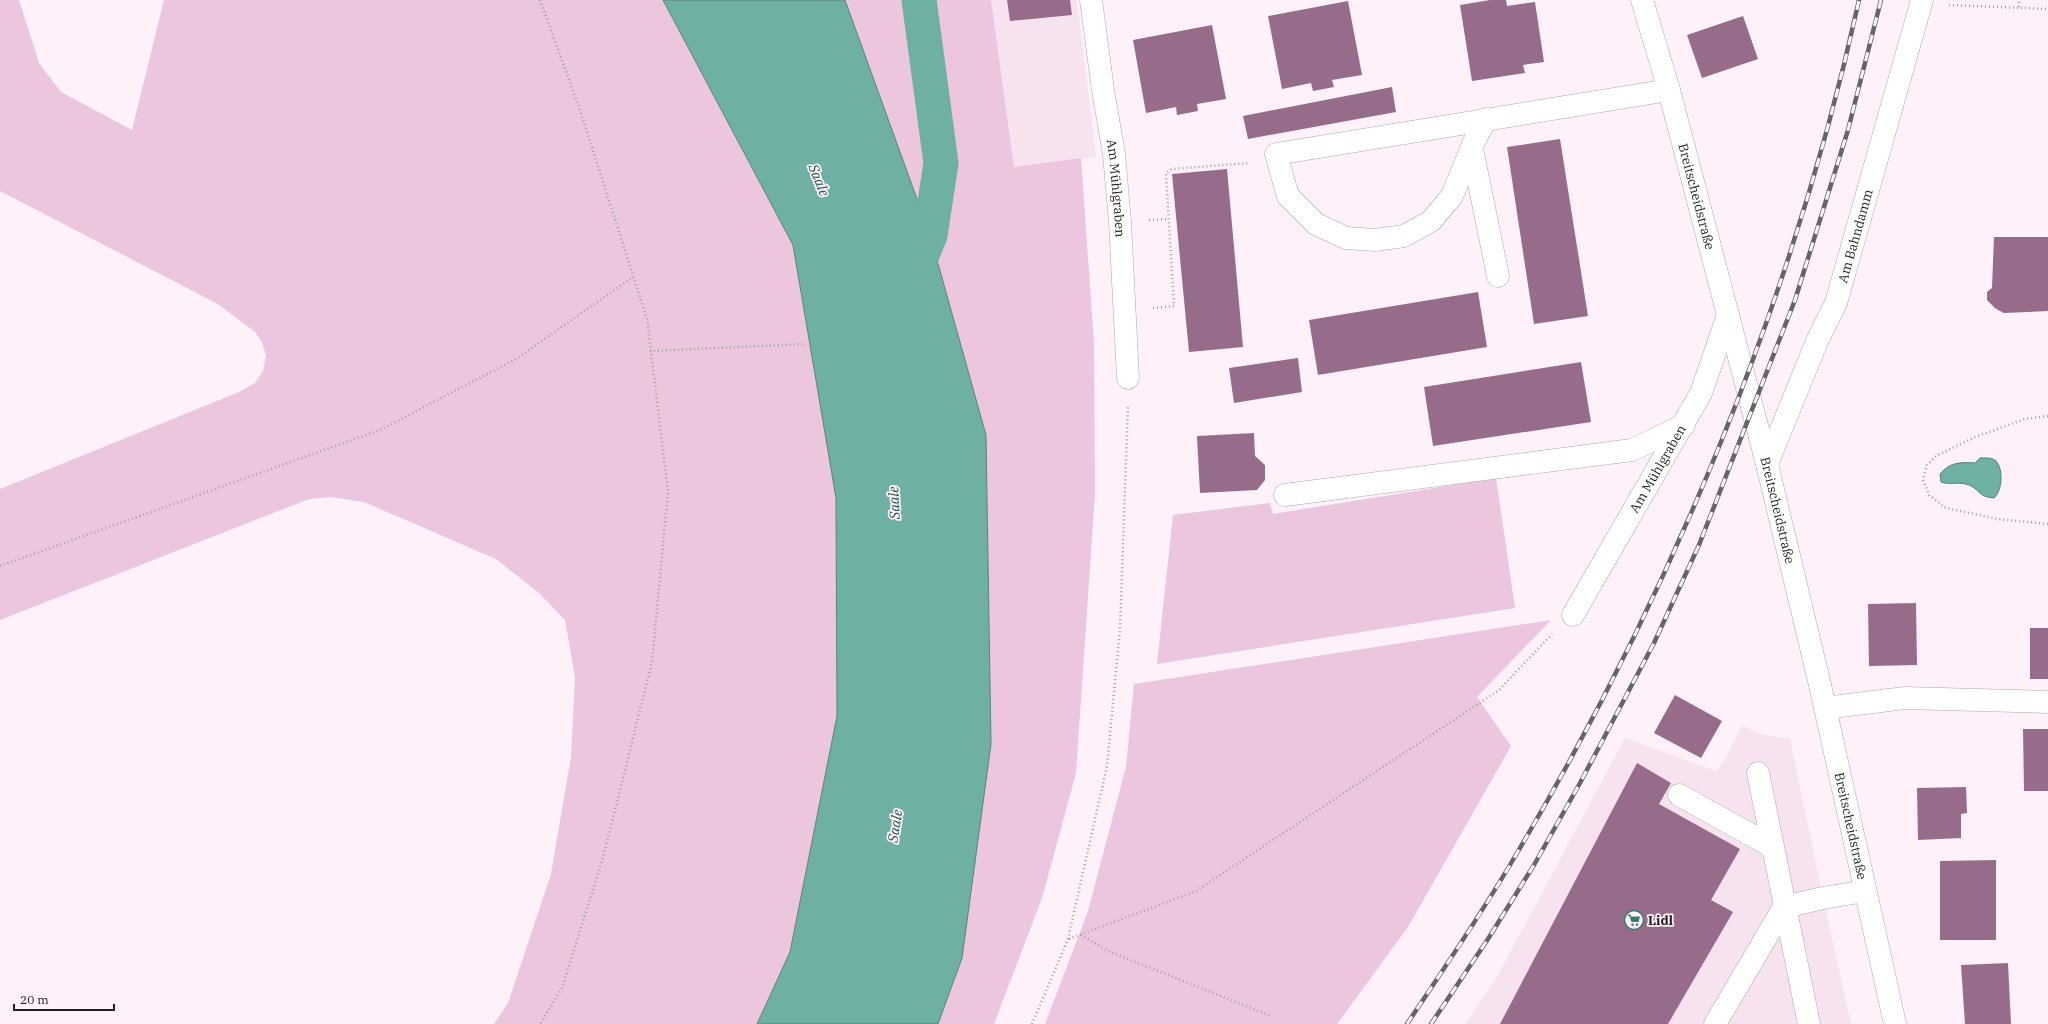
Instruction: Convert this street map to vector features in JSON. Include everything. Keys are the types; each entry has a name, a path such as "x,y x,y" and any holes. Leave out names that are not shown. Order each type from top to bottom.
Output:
{"street":[{"name":"Am Mühlgraben","path":"1091,0 1103,90 1114,154 1120,222 1128,378"},
{"name":"Breitscheidstraße","path":"1642,0 1669,90 1767,464 1825,708 1895,1024"},
{"name":"Am Bahndamm","path":"1767,464 1818,339 1836,303 1921,2"},
{"path":"1486,119 1452,196 1431,222 1404,236 1375,240 1346,238 1316,224 1288,196 1276,154 1486,119 1669,90"},
{"path":"1472,149 1498,276"},
{"name":"Am Mühlgraben","path":"1573,614 1684,425 1701,393 1728,316"},
{"path":"1285,495 1632,450 1684,425"},
{"path":"1825,708 1904,698 2048,702"},
{"path":"1758,773 1784,907 1809,1024"},
{"path":"1679,795 1773,847"},
{"path":"1715,1024 1784,907 1823,898 1865,891"}],"path":[{"path":"540,0 580,110 647,319 668,491 652,662 600,866 562,988 540,1024"},
{"path":"2019,0 2019,8"},
{"path":"1921,2 2019,8 2048,8"},
{"path":"1148,308 1174,306 1166,173 1172,170 1250,163 1276,154"},
{"path":"1143,221 1168,219"},
{"path":"0,566 380,430 516,359 633,277"},
{"path":"650,351 806,344"},
{"path":"1032,1024 1068,939 1108,766 1120,629 1128,378"},
{"path":"2048,416 2018,422 1976,438 1936,456 1927,465 1923,480 1929,495 1946,508 1998,519 2048,524"},
{"path":"1068,939 1196,891 1499,690 1540,645 1573,614"},
{"path":"1080,934 1108,951 1272,1016"}],"shaded area":[{"path":"0,0 19,0 39,63 61,92 132,130 164,0 663,0 793,245 836,498 837,716 790,952 757,1024 494,1024 508,1003 551,874 571,757 575,677 565,620 538,592 496,559 364,502 331,497 309,499 0,620 0,489 239,392 255,383 263,371 266,355 262,342 255,332 218,304 0,191"},
{"path":"845,0 991,0 1014,167 1081,158 1094,343 1095,493 1076,773 1042,898 994,1024 938,1024 962,958 986,435 930,235"},
{"path":"991,0 1077,0 1096,157 1014,168"},
{"path":"1496,478 1515,608 1157,664 1173,515 1270,503 1273,514"},
{"path":"1551,620 1477,697 1511,746 1408,927 1337,1024 1045,1024 1088,911 1126,767 1134,684"},
{"path":"1742,725 1759,734 1790,739 1851,1024 1465,1024 1498,975 1625,738 1716,771 1724,761"}],"water":[{"name":"Saale","path":"663,0 845,0 930,235 986,435 991,744 962,958 938,1024 757,1024 790,952 837,716 836,498 793,245"},
{"path":"1980,458 1993,459 1999,465 2001,480 1999,491 1994,498 1984,496 1966,484 1941,482 1940,474 1948,467 1960,463 1975,463"}],"building":[{"path":"1007,0 1070,0 1072,15 1010,21"},
{"path":"1490,0 1506,0 1507,6 1535,2 1544,62 1523,65 1525,73 1472,81 1460,5"},
{"path":"1348,1 1362,75 1332,80 1334,87 1313,91 1311,83 1282,89 1268,16"},
{"path":"1743,16 1758,59 1702,78 1687,35"},
{"path":"1212,25 1226,99 1197,104 1198,111 1177,115 1176,107 1146,113 1133,40"},
{"path":"1392,87 1396,112 1248,139 1243,116"},
{"path":"1560,139 1588,316 1534,324 1507,147"},
{"path":"1227,169 1243,347 1189,352 1172,174"},
{"path":"1994,237 2048,237 2048,311 2004,313 1996,309 1987,300 1987,292 1992,288"},
{"path":"1478,292 1487,347 1318,375 1309,320"},
{"path":"1298,358 1302,392 1234,403 1229,368"},
{"path":"1581,362 1591,422 1433,446 1424,387"},
{"path":"1254,433 1255,456 1265,465 1265,480 1257,490 1200,493 1197,436"},
{"path":"1916,603 1917,665 1869,666 1868,604"},
{"path":"2030,628 2048,628 2048,679 2030,679"},
{"path":"1675,695 1722,721 1701,758 1654,733"},
{"path":"2023,729 2048,729 2048,791 2024,791"},
{"path":"1637,763 1671,783 1659,804 1740,849 1711,900 1733,912 1668,1024 1500,1024"},
{"path":"1966,787 1967,813 1961,814 1961,838 1918,840 1917,788"},
{"path":"1996,860 1996,940 1940,940 1940,861"},
{"path":"2008,963 2011,1024 1965,1024 1961,965"}],"waterway":[{"path":"912,279 930,235 941,163 919,0"}],"railway":[{"path":"1407,1024 1491,897 1574,754 1627,651 1676,547 1722,440 1763,332 1800,222 1832,111 1859,0"},
{"path":"1431,1024 1488,939 1534,865 1580,783 1654,643 1699,545 1795,300 1848,130 1881,0"}],"place":[{"name":"Lidl","path":"1634,920"}]}
